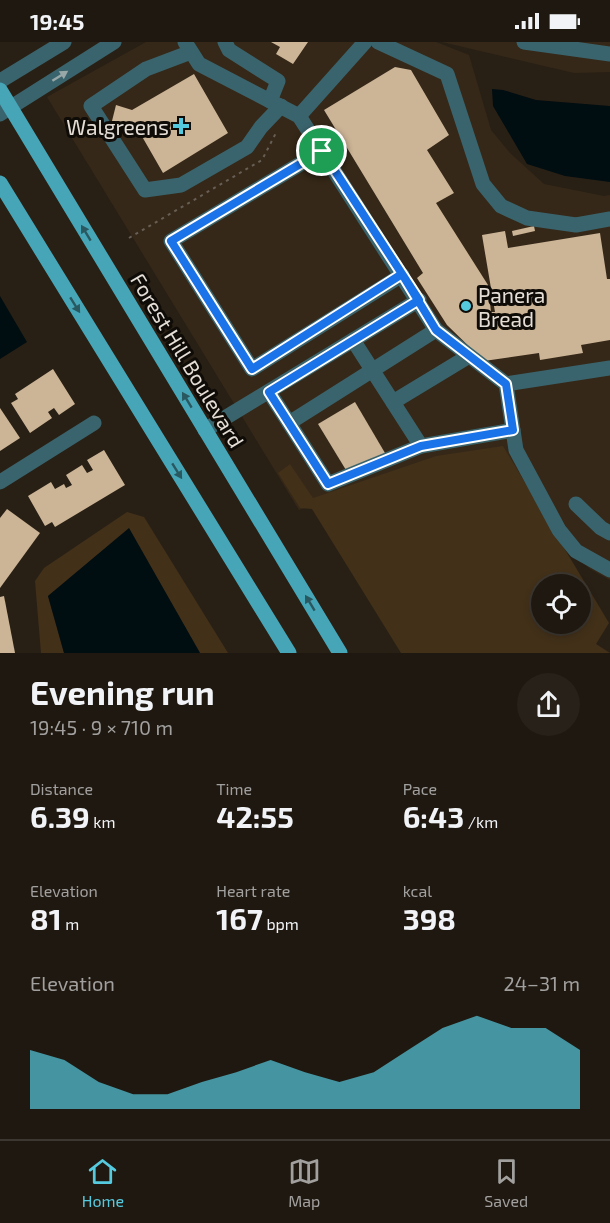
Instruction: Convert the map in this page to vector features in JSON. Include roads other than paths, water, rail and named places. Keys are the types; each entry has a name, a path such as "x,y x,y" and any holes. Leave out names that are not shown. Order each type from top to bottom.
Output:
{"main road":[{"name":"Forest Hill Boulevard","path":"0,90 5,111 206,430 340,653"},
{"path":"0,183 289,653"}],"street":[{"path":"0,81 64,42"},
{"path":"5,111 114,42"},
{"path":"225,42 229,50 278,81 276,104 247,147 181,185 145,190 91,106 146,69 188,47 199,64 276,104 300,116 436,330 506,384 516,450 559,530 576,551 610,570"},
{"path":"300,116 365,42"},
{"path":"378,42 447,74 483,184 501,206 527,218 576,225 610,219"},
{"path":"524,42 610,54"},
{"path":"322,151 171,241 252,369 402,274"},
{"path":"206,430 419,300"},
{"path":"289,423 436,330"},
{"path":"353,340 421,446"},
{"path":"393,402 469,356"},
{"path":"506,384 610,368"},
{"path":"269,392 328,484 421,446 513,430"},
{"path":"0,482 94,423"},
{"path":"576,504 601,528 610,533"}],"place":[{"name":"Walgreens","path":"181,126"},
{"name":"Panera Bread","path":"466,306"}]}
